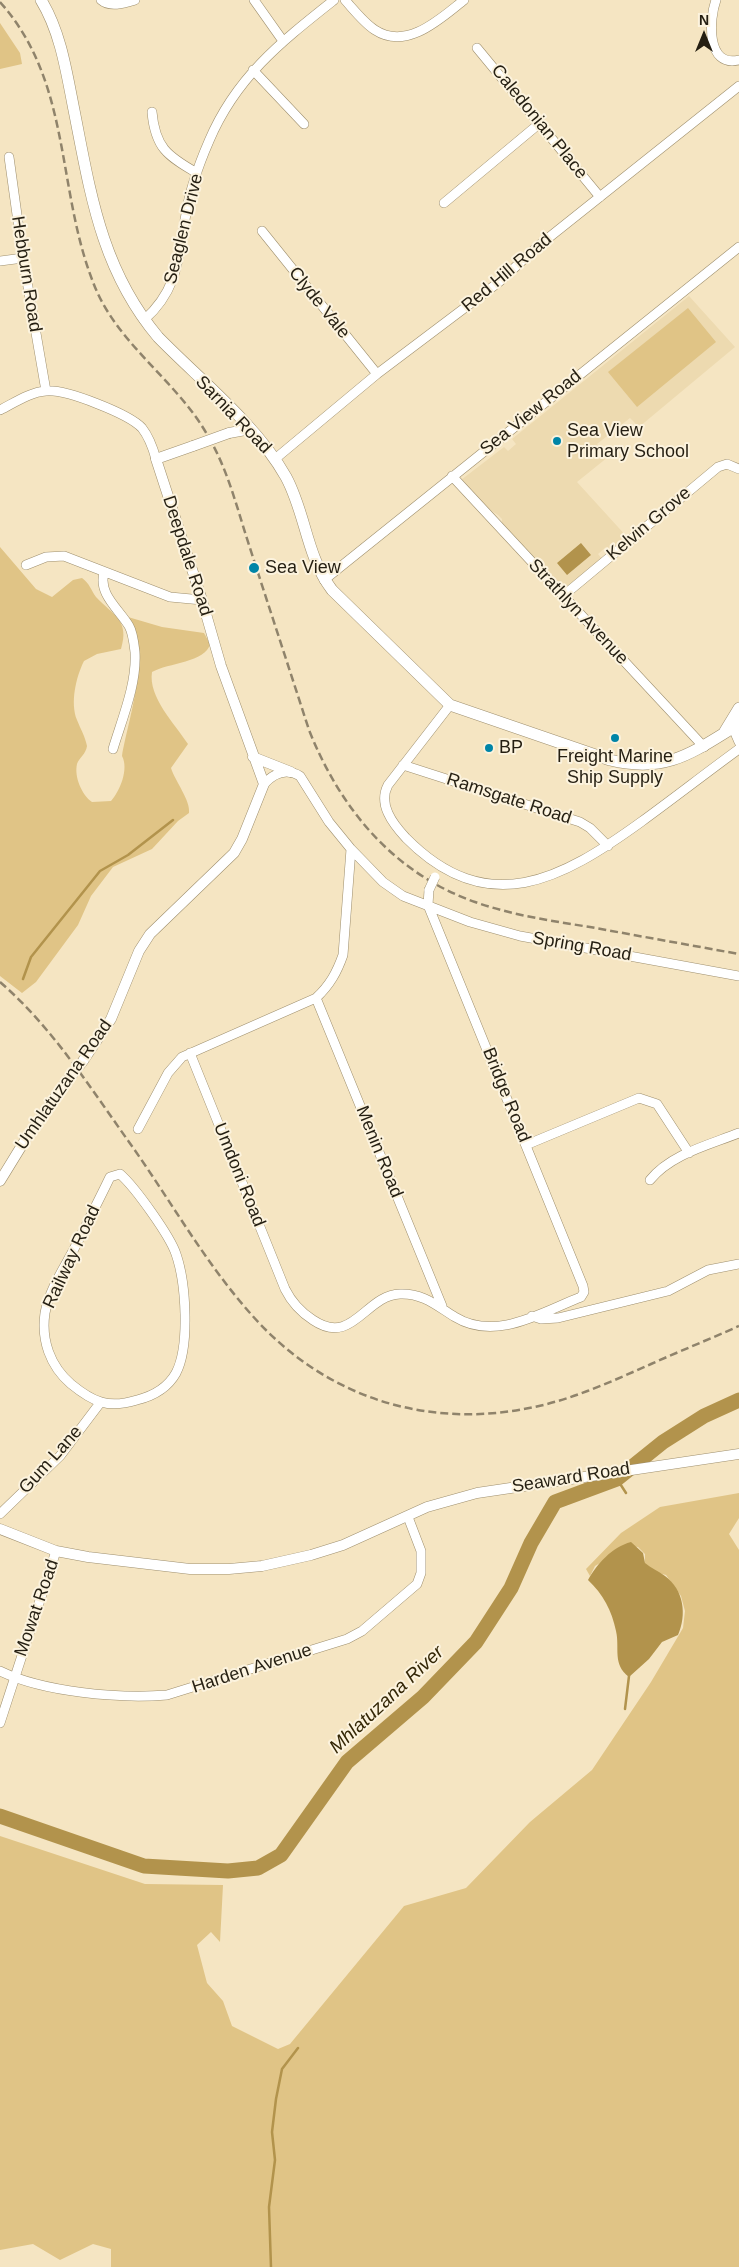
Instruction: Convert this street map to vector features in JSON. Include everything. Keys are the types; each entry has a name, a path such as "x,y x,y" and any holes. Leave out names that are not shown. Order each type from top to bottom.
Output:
{"main road":[{"name":"Sarnia Road","path":"40,0 50,18 64,63 89,187 102,237 120,283 144,320 251,430 275,459 293,491 311,554 324,580 332,590 450,705 624,763 650,766 665,764 704,747 736,726"},
{"path":"722,734 739,708"}],"street":[{"path":"101,0 104,3 118,4 135,0"},
{"path":"254,0 283,41"},
{"name":"Seaglen Drive","path":"144,320 163,301 177,268 188,203 214,129 234,96 253,70 283,41 334,0"},
{"path":"345,0 376,31 399,36 427,29 464,0"},
{"path":"716,0 711,18 712,40 722,58 728,61 739,60"},
{"name":"Caledonian Place","path":"477,48 600,197"},
{"path":"253,70 304,124"},
{"name":"Red Hill Road","path":"275,459 377,374 499,282 600,197 739,86"},
{"path":"152,112 154,130 159,143 184,165 197,173"},
{"path":"444,203 540,123"},
{"name":"Hebburn Road","path":"9,157 23,258 46,391"},
{"name":"Clyde Vale","path":"262,231 377,374"},
{"name":"Sea View Road","path":"324,580 739,247"},
{"path":"0,261 23,258"},
{"path":"0,410 29,396 46,391"},
{"name":"Deepdale Road","path":"46,391 66,394 132,420 146,435 156,459 202,600 221,666 264,784"},
{"path":"156,459 229,433 251,430"},
{"name":"Kelvin Grove","path":"563,596 718,467 727,464 739,469"},
{"name":"Strathlyn Avenue","path":"452,476 704,747"},
{"path":"26,565 46,557 64,556 170,597 202,600"},
{"path":"104,573 102,582 104,591 130,628 135,652 135,667 128,698 113,749"},
{"path":"450,705 388,785 383,794 383,803 405,836 441,866 463,877 489,884 518,884 565,871 608,846 739,750"},
{"path":"736,726 739,742"},
{"path":"253,756 305,780 329,822 351,849 383,882 403,896 428,905 429,890 441,866"},
{"name":"Ramsgate Road","path":"403,766 580,822 590,828 608,846"},
{"path":"264,784 277,774 291,772"},
{"name":"Umhlatuzana Road","path":"0,1181 26,1137 83,1061 111,1019 140,951 150,934 234,853 242,839 264,784"},
{"path":"138,1130 172,1067 190,1053 316,998 333,980 343,955 351,849"},
{"name":"Spring Road","path":"428,905 470,922 520,936 739,976"},
{"name":"Bridge Road","path":"428,905 583,1286 584,1292 581,1296 532,1316"},
{"name":"Menin Road","path":"316,998 442,1306"},
{"name":"Umdoni Road","path":"190,1053 289,1297 307,1316 327,1327 350,1324 383,1298 394,1294 412,1294 442,1306"},
{"path":"526,1145 639,1098 657,1104 689,1153"},
{"path":"650,1180 658,1170 689,1153 739,1133"},
{"name":"Railway Road","path":"120,1174 168,1236 176,1254 183,1290 184,1340 176,1373 160,1391 129,1403 100,1403 63,1376 55,1365 48,1352 44,1325 49,1298 61,1273 110,1177 120,1174"},
{"path":"442,1306 454,1316 478,1327 502,1327 532,1316 541,1319 558,1318 668,1291 708,1270 739,1264"},
{"name":"Gum Lane","path":"0,1514 60,1456 100,1403"},
{"name":"Seaward Road","path":"408,1517 448,1500 514,1487 739,1454"},
{"path":"0,1529 56,1551 88,1557 190,1568 229,1569 262,1566 311,1555 408,1517"},
{"name":"Harden Avenue","path":"0,1671 13,1677 44,1685 136,1698 167,1695 347,1639 376,1621 417,1584 422,1573 422,1550 408,1517"},
{"name":"Mowat Road","path":"0,1723 13,1677 56,1551"}],"shaded area":[{"path":"0,23 20,53 22,64 0,69"},
{"name":"Sea View Primary School","path":"689,296 735,347 639,427 630,418 597,444 608,457 577,482 628,538 611,552 606,547 598,554 602,559 563,589 502,526 502,519 487,508 461,480 504,447 508,451 516,444 512,439"},
{"path":"688,308 716,342 637,407 608,372"},
{"path":"581,543 591,555 567,575 557,563"},
{"path":"0,547 36,589 52,597 73,580 82,578 96,597 114,614 122,625 123,639 121,649 97,654 84,661 75,690 75,713 87,746 76,769 82,790 92,802 111,801 118,792 123,780 124,761 122,756 137,685 138,666 138,648 135,632 128,617 162,627 204,633 210,644 202,655 152,672 154,691 158,700 188,744 171,768 188,803 189,813 178,821 152,849 113,867 91,896 78,925 36,982 22,993 0,976"},
{"path":"739,1493 739,1518 729,1534 739,1550 739,2267 111,2267 111,2249 93,2244 60,2260 33,2244 0,2250 0,1836 145,1884 223,1885 220,1942 211,1932 197,1945 207,1983 223,2001 232,2026 278,2049 290,2044 404,1906 466,1888 530,1822 592,1770 651,1682 683,1628 685,1611 681,1596 666,1575 651,1571 645,1564 645,1554 638,1547 629,1546 595,1566 590,1576 586,1569 621,1533 660,1507"},
{"path":"631,1542 643,1553 645,1563 665,1576 676,1588 683,1611 678,1635 662,1642 649,1659 629,1677 620,1667 618,1661 617,1637 612,1617 602,1597 588,1580 611,1552"}],"waterway":[{"path":"23,979 31,957 100,871 128,855 173,820"},
{"name":"Mhlatuzana River","path":"0,1816 144,1866 228,1871 258,1868 281,1855 347,1762 423,1697 476,1642 511,1588 531,1543 555,1502 617,1479 663,1442 704,1416 739,1400"},
{"path":"617,1479 626,1493"},
{"path":"625,1709 629,1676"},
{"path":"271,2267 269,2207 275,2160 272,2132 276,2099 282,2069 298,2048"}],"railway":[{"path":"0,2 23,33 40,67 60,137 81,246 93,282 103,304 116,324 180,397 195,416 215,449 232,489 309,730 336,786 354,811 373,834 419,874 475,902 503,911 532,917 739,954"},
{"path":"0,982 19,999 69,1058 144,1163 202,1251 250,1313 279,1343 311,1367 346,1387 382,1401 419,1410 458,1414 498,1413 539,1406 582,1393 739,1326"}],"place":[{"name":"Sea View Primary School","path":"557,441"},
{"name":"Sea View","path":"254,568"},
{"name":"Freight Marine Ship Supply","path":"615,738"},
{"name":"BP","path":"489,748"}]}
